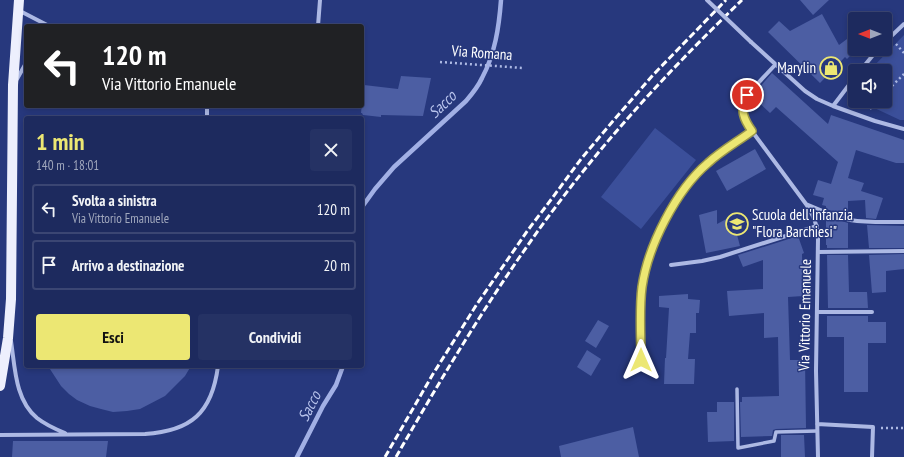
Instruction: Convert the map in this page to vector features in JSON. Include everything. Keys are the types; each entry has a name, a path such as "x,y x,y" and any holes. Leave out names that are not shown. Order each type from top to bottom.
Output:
{"main road":[{"path":"0,386 5,363 11,299 13,85 18,5"}],"street":[{"path":"318,24 320,0"},
{"path":"707,0 775,65 808,94 833,106 883,124 904,129"},
{"path":"18,5 46,24"},
{"path":"892,35 904,24"},
{"path":"866,64 872,56"},
{"name":"Via Vittorio Emanuele","path":"775,65 744,100 744,118 746,123 806,204 817,226 816,371 818,457"},
{"path":"13,85 24,66"},
{"path":"833,106 848,86"},
{"path":"641,360 642,286 648,261 660,232 678,198 698,172 714,158 752,131"},
{"path":"806,204 834,216 849,220 865,222 904,222"},
{"path":"671,265 720,257 817,226"},
{"path":"818,252 904,251"},
{"path":"817,312 872,312"},
{"path":"9,326 16,375 19,390 24,402 38,419 48,426 67,434"},
{"path":"0,435 145,434 164,432 179,428 194,419 205,408 214,389 218,368"},
{"path":"737,389 738,448 774,441 776,432 817,431"},
{"path":"817,424 873,427 872,457"}],"path":[{"name":"Via Romana","path":"440,62 523,68"},
{"path":"892,86 904,74"},
{"path":"873,427 904,428"}],"shaded area":[{"path":"904,35 904,120 900,120 874,108 892,108 892,64 876,64 884,56 892,56 892,47"},
{"path":"655,128 696,160 641,229 601,197"}],"building":[{"path":"800,0 829,0 813,15"},
{"path":"822,14 839,45 848,38 848,56 850,56 847,59 845,57 820,83 768,32 779,21 790,31"},
{"path":"772,73 828,124 831,115 904,140 904,163 896,163 856,150 848,178 864,183 861,191 883,198 876,219 866,218 865,200 848,201 848,216 826,209 826,206 822,205 824,198 813,195 818,180 831,184 838,162 776,107 770,113 752,96"},
{"path":"401,76 431,78 423,116 381,115 381,117 363,115 361,113 362,108 364,108 364,85 398,89"},
{"path":"755,149 766,169 727,191 716,171"},
{"path":"717,210 717,224 732,216 740,246 706,253 699,215"},
{"path":"826,216 848,223 848,248 827,248"},
{"path":"867,225 904,226 904,248 869,248"},
{"path":"798,236 804,253 802,254 803,296 788,297 790,360 805,360 806,428 776,429 773,430 772,436 741,437 740,402 742,402 742,397 779,396 778,337 764,338 764,313 729,316 727,291 763,289 763,260 743,267 738,255"},
{"path":"904,254 904,269 886,271 886,292 872,293 869,255"},
{"path":"827,255 848,255 849,292 867,292 868,308 828,308"},
{"path":"688,294 688,299 700,300 699,313 696,313 696,333 690,333 688,359 695,359 694,384 664,384 669,308 659,307 659,296"},
{"path":"827,316 868,316 868,322 886,322 886,343 868,343 868,392 844,392 844,337 827,337"},
{"path":"598,320 609,326 596,348 585,341"},
{"path":"587,350 601,359 591,376 577,367"},
{"path":"49,368 190,368 185,376 165,396 140,409 127,411 113,412 90,406 77,400 61,386"},
{"path":"717,402 734,402 734,441 708,442 707,412 717,412"},
{"path":"633,427 639,457 561,457 559,446"},
{"path":"781,435 804,435 805,457 781,457"},
{"path":"13,441 108,441 106,457 12,457"}],"waterway":[{"name":"Sacco","path":"364,204 394,167 466,101 477,87 493,50 498,30 501,0"},
{"name":"Sacco","path":"297,457 323,406 336,385 342,368"}],"railway":[{"path":"385,457 433,374 477,304 528,230 581,159 613,121 653,75 726,0"},
{"path":"396,457 440,381 486,307 562,199 607,142 644,100 682,59 742,0"}],"place":[{"name":"Marylin","path":"831,68"},
{"name":"Scuola dell'Infanzia \"Flora Barchiesi\"","path":"737,224"}],"route":[{"path":"641,360 642,286 653,247 678,198 698,172 714,158 752,131 746,123 743,113 743,103 747,95"}]}
